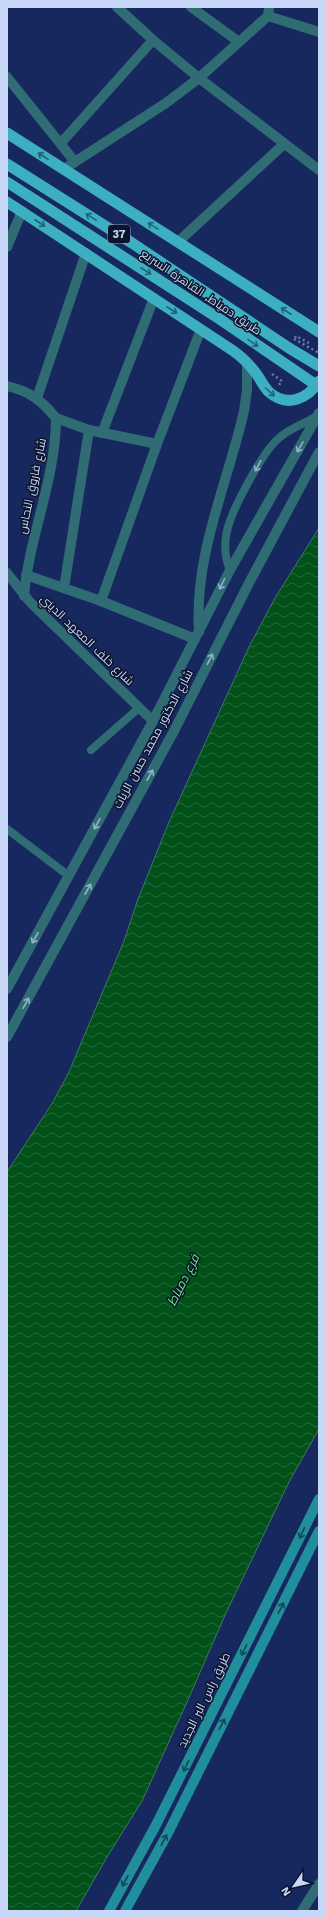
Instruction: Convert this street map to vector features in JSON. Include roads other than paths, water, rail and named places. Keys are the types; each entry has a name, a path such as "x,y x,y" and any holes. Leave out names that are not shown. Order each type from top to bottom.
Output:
{"highway":[{"path":"7,133 319,332"},
{"name":"طريق دمياط, القاهرة السريع","path":"7,164 132,243 230,307 289,348 319,366"},
{"name":"طريق دمياط, القاهرة السريع","path":"7,182 221,320 319,387"},
{"path":"7,202 232,350 246,362 270,393 283,400 290,401 303,398 314,389 319,381"}],"main road":[{"name":"طريق راس البر الجديد","path":"109,1911 156,1825 319,1498"},
{"path":"125,1911 169,1831 319,1531"}],"street":[{"path":"117,7 153,40 199,78 319,170"},
{"path":"191,7 239,42"},
{"path":"64,169 166,102 199,78 239,42 269,11 318,30"},
{"path":"60,142 153,40"},
{"path":"7,77 75,162"},
{"path":"178,242 284,144"},
{"path":"7,247 22,212"},
{"path":"37,398 86,254"},
{"path":"102,433 154,298"},
{"path":"101,602 157,444 201,329"},
{"path":"26,575 197,636 201,568 244,411 247,390 246,362"},
{"path":"7,386 20,389 37,398 56,418 89,430 157,444"},
{"name":"شارع الدكتور محمد حسن الزيات","path":"7,989 10,976 69,876 153,722 230,570 319,413"},
{"name":"شارع فاروق النحاس","path":"24,596 26,575 52,464 56,438 56,418"},
{"path":"64,588 89,430"},
{"name":"شارع الدكتور محمد حسن الزيات","path":"7,1037 174,731 249,583 319,452"},
{"name":"شارع خلف المعهد الديني","path":"7,573 24,596 153,722"},
{"path":"302,1911 319,1884"}],"lane":[{"path":"230,570 225,546 228,527 233,514 262,458 278,438 319,413"},
{"path":"91,750 139,708"},
{"path":"7,829 69,876"}],"water":[{"name":"فرع دمياط","path":"319,528 319,1429 290,1480 226,1613 142,1801 107,1857 76,1911 7,1911 7,1172 53,1102 69,1072 124,941 138,899 169,822 249,647 275,598"}]}
